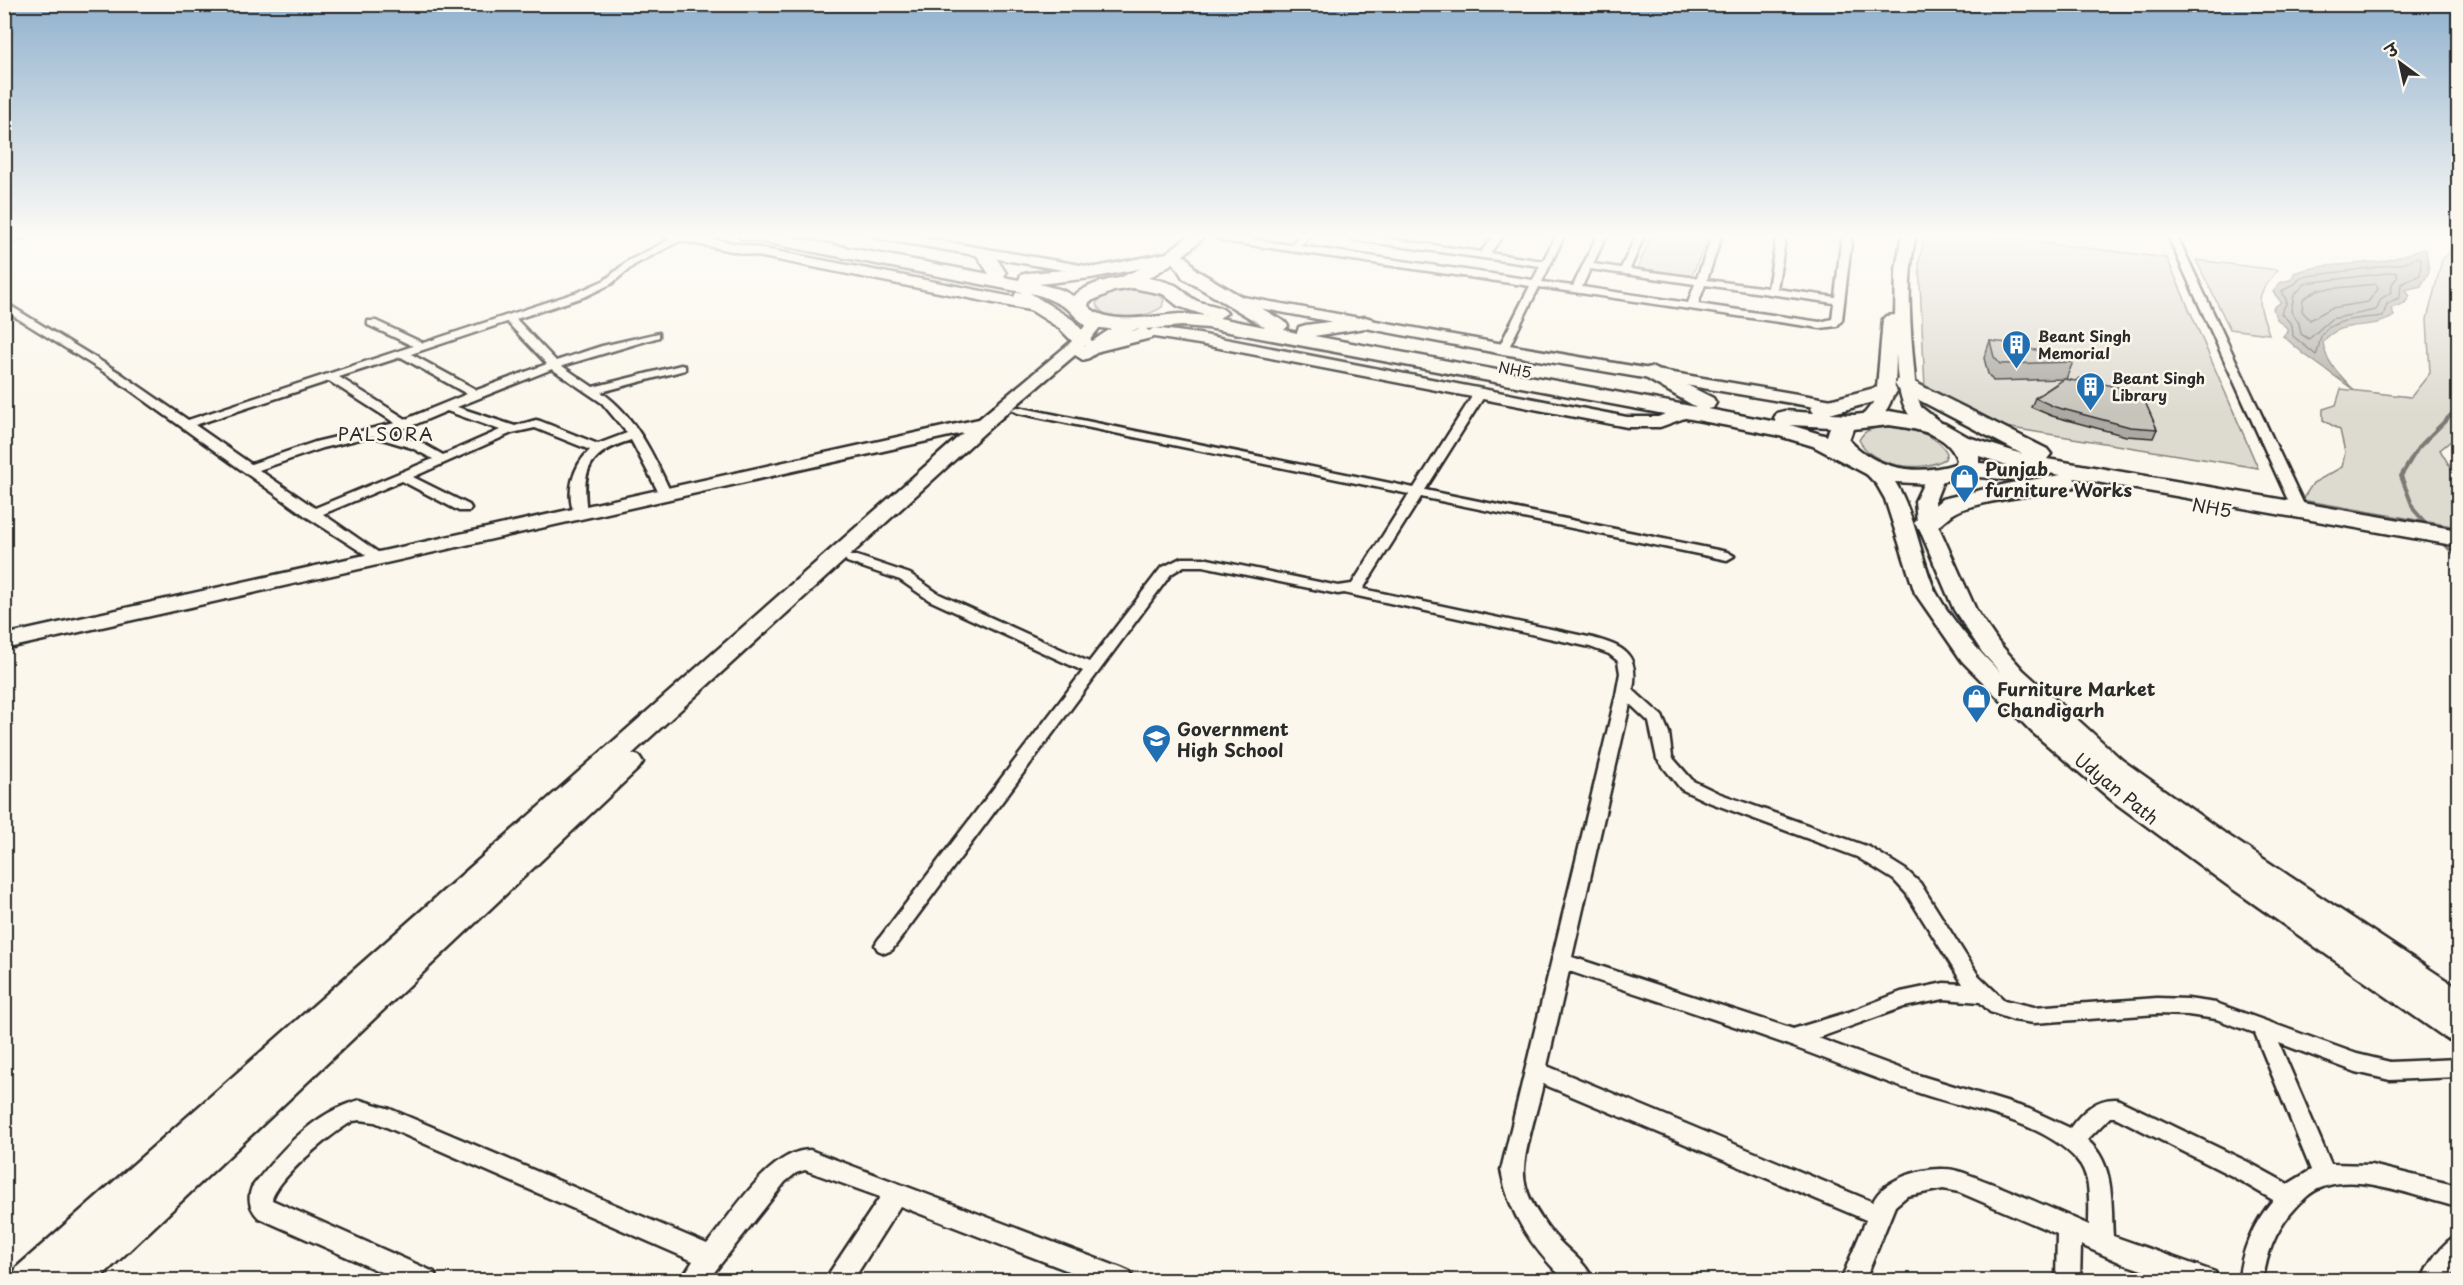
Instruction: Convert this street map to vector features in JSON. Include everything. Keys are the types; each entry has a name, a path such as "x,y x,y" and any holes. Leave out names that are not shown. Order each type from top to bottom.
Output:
{"highway":[{"path":"1019,294 1066,324 1085,327"},
{"path":"1055,294 1085,327"},
{"path":"1085,327 1080,299 1087,294"},
{"name":"NH5","path":"1174,294 1218,313 1278,331 1306,331 1696,407 1821,441 1889,473 1935,478 1964,469 2068,476 2214,494 2299,508 2458,552"},
{"path":"1221,294 1278,331 1292,358"},
{"name":"NH5","path":"1148,326 1208,322 1278,331 1696,407 1772,417 1853,415 1911,421 2015,460 2068,476 2396,533 2458,538"},
{"path":"1306,331 1365,323"},
{"path":"1651,373 1696,407"},
{"path":"1856,459 1837,441 1842,426 1853,415 1896,387 1959,414 2068,476"},
{"path":"1950,436 1968,452 1969,460 1964,469"},
{"path":"1927,523 1951,504 2068,476"}],"main road":[{"path":"976,294 1039,307"},
{"path":"1895,294 1896,387 1917,414 1950,436"},
{"path":"1227,298 1503,349 1651,373 1853,415 1878,411 1896,387 1904,294"},
{"path":"1085,327 1115,333 1148,326 1292,358 1627,422 1660,422 1696,407"},
{"path":"72,1281 745,654 852,559 1001,420 1085,327"},
{"path":"32,1280 1001,420 1085,327"},
{"path":"4,642 1001,420"},
{"name":"Udyan Path","path":"1856,459 1885,482 1895,499 1926,592 1970,656 2041,726 2132,803 2237,879 2458,1030"},
{"name":"Udyan Path","path":"1935,478 1925,501 1927,523 1965,610 1990,647 2014,675 2113,766 2214,839 2458,1003"}],"street":[{"path":"187,424 579,294"},
{"path":"1503,349 1530,294"},
{"path":"1603,294 1825,325 1837,320 1840,294"},
{"path":"1692,307 1697,294"},
{"path":"1787,294 1839,301"},
{"path":"2198,294 2299,508"},
{"path":"4,305 116,375 377,558"},
{"path":"508,318 554,365 613,408 650,460 665,493"},
{"path":"372,323 422,346"},
{"path":"249,470 319,445 405,424 510,380 655,335"},
{"path":"402,353 477,395"},
{"path":"591,391 681,368"},
{"path":"331,377 405,424"},
{"path":"1348,590 1357,587 1362,581 1479,394"},
{"path":"447,407 510,429"},
{"path":"1001,420 1415,493 1727,556"},
{"path":"312,514 510,429 537,424 599,449"},
{"path":"373,432 416,445 442,460"},
{"path":"580,512 577,492 579,470 599,449 634,435"},
{"path":"402,476 464,508"},
{"path":"852,559 905,577 934,597 1092,669"},
{"path":"885,945 1166,571 1181,562 1211,563 1338,590 1348,590 1610,648 1627,661 1629,668 1625,691 1512,1170 1518,1202 1532,1226 1550,1249 1581,1281"},
{"path":"1625,691 1656,720 1661,733 1662,752 1665,759 1687,785 1705,794 1863,852 1900,875 1913,888 1971,981 1997,1006 2013,1012 2034,1015 2157,1006 2188,1007 2216,1011 2356,1063 2390,1071 2458,1068"},
{"path":"1562,961 1792,1038 1919,1084 2020,1116 2072,1141 2085,1152 2094,1165 2101,1243"},
{"path":"1792,1038 1925,994 1944,991 1983,994"},
{"path":"2263,1028 2324,1175"},
{"path":"1536,1071 1879,1215"},
{"path":"2072,1141 2102,1109 2117,1108 2230,1164 2289,1197"},
{"path":"425,1281 267,1210 260,1200 260,1195 275,1176 326,1126 344,1114 359,1110 367,1111 711,1257"},
{"path":"693,1281 777,1175 794,1162 810,1160 1121,1281"},
{"path":"2251,1281 2253,1261 2274,1217 2289,1197 2304,1184 2324,1175 2349,1172 2458,1197"},
{"path":"1853,1281 1886,1199 1902,1187 1943,1179 1960,1182 2069,1227 2101,1243 2204,1280"},
{"path":"838,1281 895,1194"},
{"path":"2068,1281 2069,1227"},
{"path":"2434,1281 2458,1246"}],"shaded area":[{"path":"1107,294 1156,294 1164,299 1162,307 1155,311 1127,318 1108,315 1101,311 1096,304"},
{"path":"1921,294 2183,294 2258,468 1999,426 1925,388"},
{"path":"2213,294 2261,294 2260,306 2269,334 2230,329"},
{"path":"2433,294 2458,294 2458,435 2440,450 2458,480 2458,527 2302,500 2313,483 2342,467 2345,452 2340,430 2323,420 2323,409 2336,405 2341,389 2411,397 2430,373 2427,319"},
{"path":"1887,427 1912,430 1929,436 1936,440 1947,453 1945,459 1911,467 1886,462 1875,457 1859,440 1867,431"}],"water":[{"path":"2275,294 2408,294 2410,296 2404,304 2391,308 2394,316 2376,323 2338,330 2323,342 2330,362 2354,390 2283,336 2287,328 2276,318 2273,308 2281,302"}],"building":[{"path":"1990,341 2017,344 2018,347 2073,356 2073,362 2000,364 1994,357"},
{"name":"Beant Singh Library","path":"2079,378 2125,389 2126,393 2142,395 2157,429 2130,427 2055,407 2035,398 2064,379 2075,381"}],"waterway":[{"path":"2430,528 2414,510 2401,476 2418,448 2458,408"},
{"path":"2442,541 2458,558"}],"place":[{"name":"Beant Singh Memorial","path":"2017,370"},
{"name":"Beant Singh Library","path":"2091,412"},
{"name":"Punjab furniture Works","path":"1964,504"},
{"name":"Furniture Market Chandigarh","path":"1976,724"},
{"name":"Government High School","path":"1156,764"}],"district":[{"name":"PALSORA","path":"386,433"}]}
